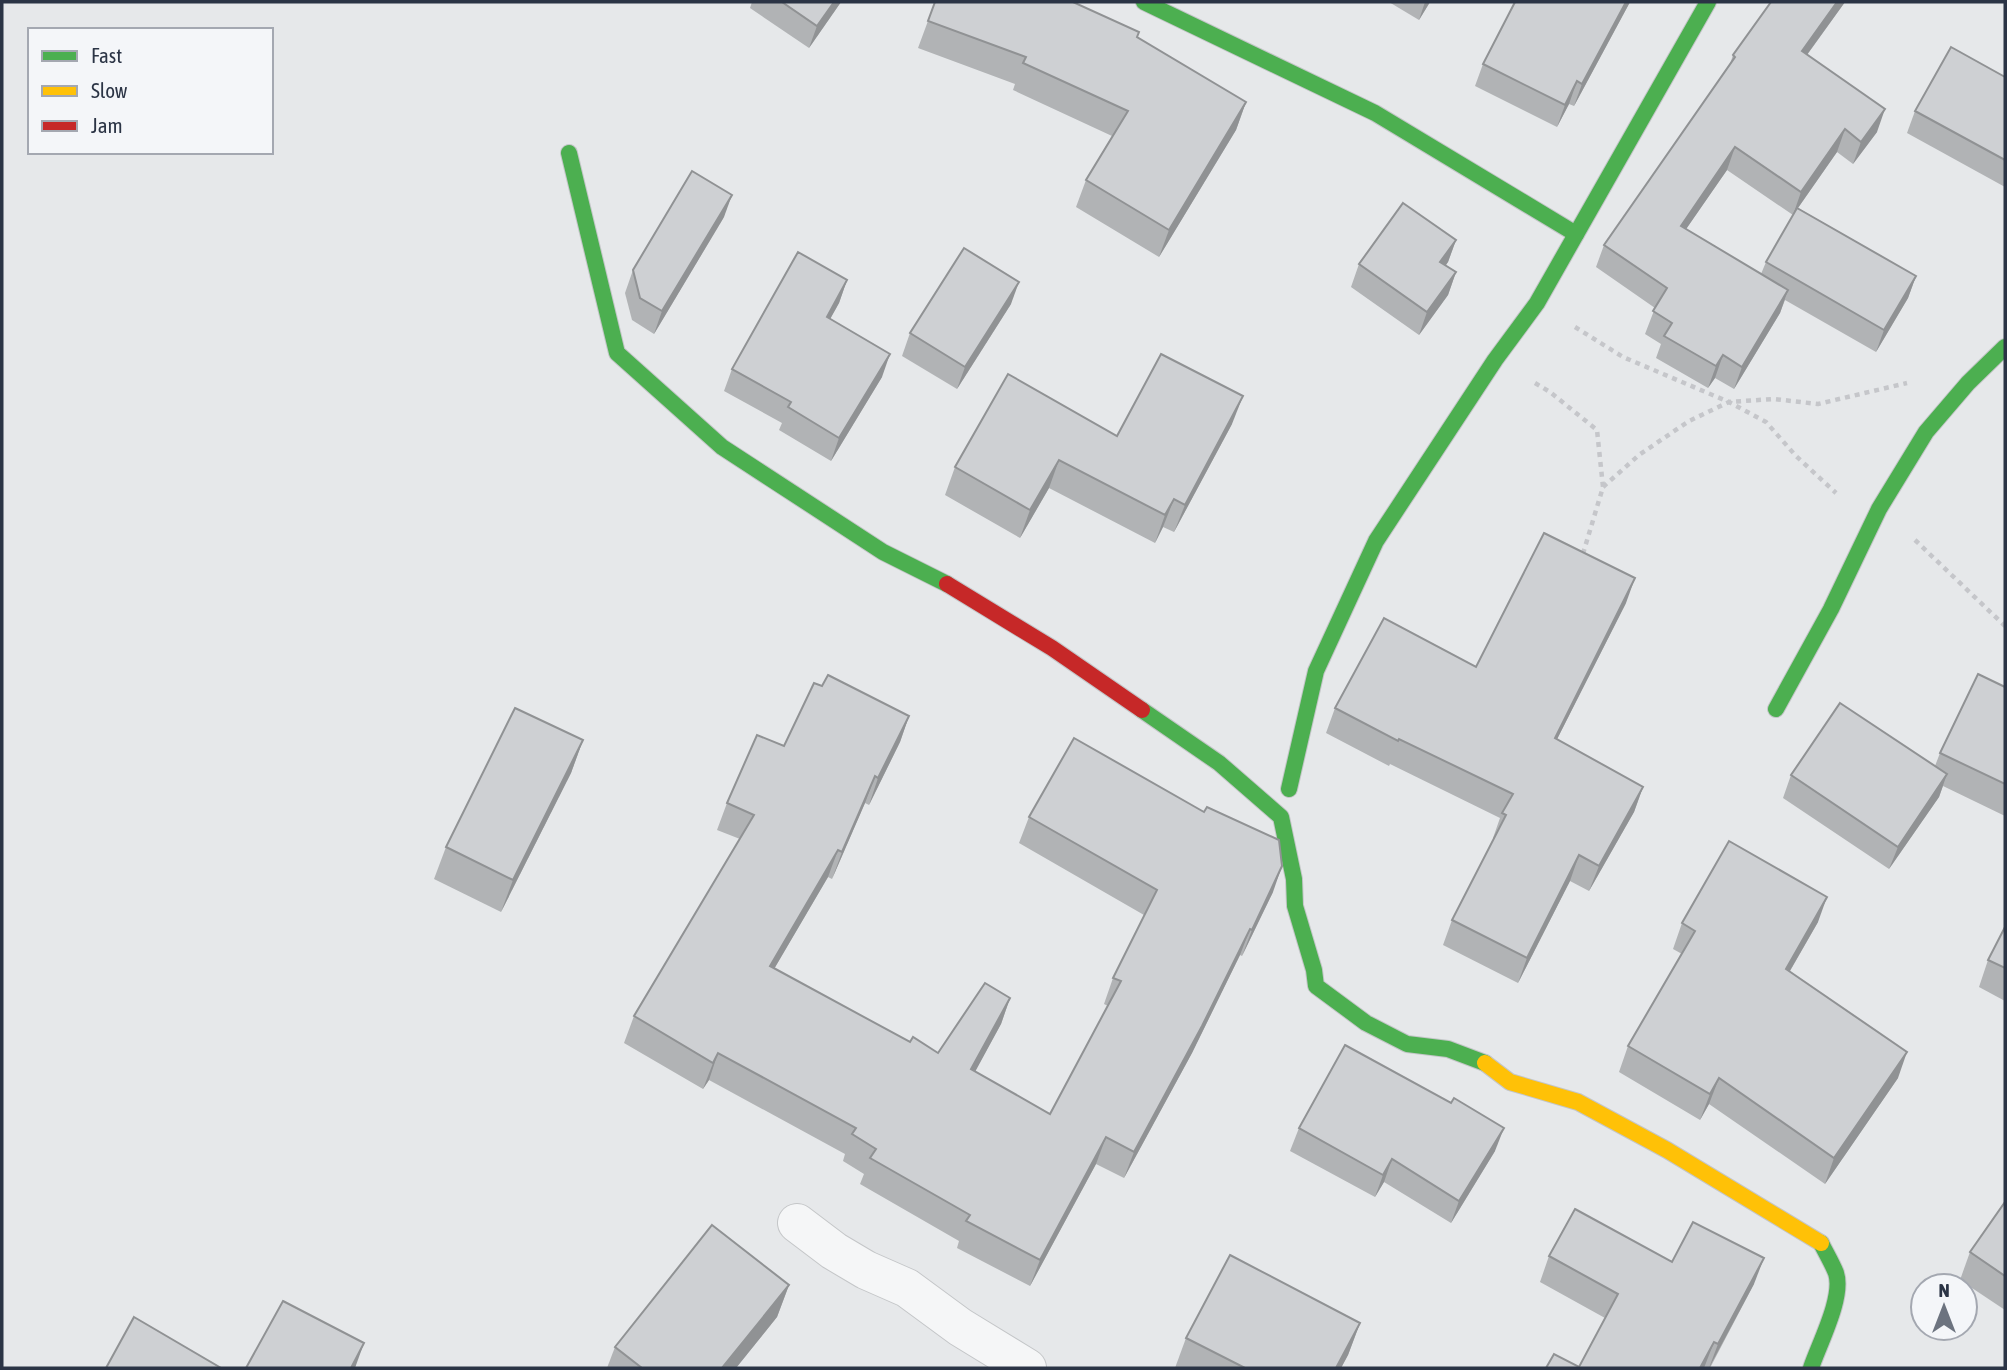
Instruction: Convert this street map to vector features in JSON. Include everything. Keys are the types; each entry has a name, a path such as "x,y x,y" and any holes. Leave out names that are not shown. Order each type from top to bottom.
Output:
{"street":[{"path":"1144,2 1375,113 1576,234"},
{"path":"1289,789 1316,671 1376,541 1494,360 1537,303 1708,2"},
{"path":"569,153 617,353 722,447 883,552 953,587 1052,648 1219,763 1281,817 1294,880 1294,906 1314,970 1316,986 1366,1023 1407,1044 1448,1049 1485,1063 1510,1082 1578,1102 1667,1150 1820,1241 1837,1276 1833,1314 1811,1368"},
{"path":"1776,709 1831,609 1879,509 1926,432 1968,383 2005,347"},
{"path":"797,1223 834,1251 866,1270 907,1288 960,1327 1027,1368"}],"path":[{"path":"1537,303 1623,357 1729,402"},
{"path":"1494,360 1550,392 1597,430 1603,487 1581,561"},
{"path":"1603,487 1639,455 1689,421 1729,402 1774,399 1818,404 1904,383 1968,383"}],"building":[{"path":"782,2 834,2 817,26"},
{"path":"935,2 1073,2 1139,32 1137,37 1246,102 1169,230 1086,180 1128,111 1023,63 1026,57 928,21"},
{"path":"1515,2 1626,2 1582,84 1577,81 1565,105 1483,64"},
{"path":"1771,2 1837,2 1802,51 1885,109 1861,142 1845,129 1801,192 1735,147 1681,226 1788,290 1742,367 1723,355 1716,366 1664,336 1672,323 1653,311 1667,288 1604,245"},
{"path":"1951,47 2005,77 2005,160 1915,111"},
{"path":"692,171 732,195 662,311 640,298 633,270"},
{"path":"1403,203 1456,240 1440,262 1456,272 1427,312 1359,264"},
{"path":"1797,208 1916,276 1884,330 1766,262"},
{"path":"964,248 1019,282 965,367 910,333"},
{"path":"798,252 847,280 827,317 890,354 839,438 788,407 791,402 732,369"},
{"path":"1161,354 1243,396 1185,505 1174,499 1165,515 1059,460 1030,510 955,467 1008,374 1117,436"},
{"path":"1544,533 1635,578 1555,738 1643,787 1599,866 1579,855 1527,958 1452,920 1506,815 1502,813 1513,794 1399,739 1398,741 1335,708 1384,618 1476,667"},
{"path":"1978,674 2005,687 2005,784 1940,753"},
{"path":"828,675 909,716 878,778 875,776 842,852 838,850 770,966 910,1042 913,1037 938,1053 985,983 1010,998 971,1069 1050,1114 1121,981 1113,978 1157,890 1029,817 1074,738 1204,812 1207,807 1279,840 1282,866 1252,930 1250,929 1202,1026 1134,1152 1106,1137 1040,1260 966,1221 970,1215 870,1158 876,1149 852,1134 856,1128 718,1053 713,1063 634,1016 754,815 727,803 757,735 784,746 814,683 822,686"},
{"path":"1840,703 1947,774 1898,847 1791,775"},
{"path":"515,708 583,740 513,880 446,847"},
{"path":"1729,841 1827,897 1786,969 1907,1052 1834,1158 1719,1078 1710,1094 1628,1046 1695,931 1682,923"},
{"path":"2005,927 2005,968 1988,960"},
{"path":"1345,1045 1451,1103 1454,1098 1504,1128 1459,1201 1392,1159 1383,1175 1299,1128"},
{"path":"2005,1202 2005,1276 1970,1252"},
{"path":"1575,1209 1672,1262 1693,1222 1764,1258 1718,1344 1714,1342 1700,1368 1546,1368 1554,1354 1579,1367 1618,1294 1549,1256"},
{"path":"712,1225 789,1285 722,1368 642,1368 615,1347"},
{"path":"1230,1255 1360,1323 1336,1368 1245,1368 1186,1338"},
{"path":"283,1301 364,1343 351,1368 246,1368"},
{"path":"134,1317 221,1368 106,1368"}],"traffic: fast":[{"path":"1144,2 1375,113 1576,234"},
{"path":"1289,789 1316,671 1376,541 1495,360 1537,303 1708,2"},
{"path":"569,153 617,353 722,447 883,552 947,584"},
{"path":"1776,709 1831,609 1879,509 1926,432 1968,383 2005,347"},
{"path":"1142,710 1219,763 1281,817 1294,879 1295,906 1314,970 1316,986 1366,1023 1407,1044 1448,1049 1485,1063"},
{"path":"1811,1368 1834,1307 1838,1283 1821,1243"}],"traffic: slow":[{"path":"1485,1063 1510,1082 1578,1102 1667,1150 1821,1243"}],"traffic: jam":[{"path":"947,584 1052,648 1142,710"}]}
